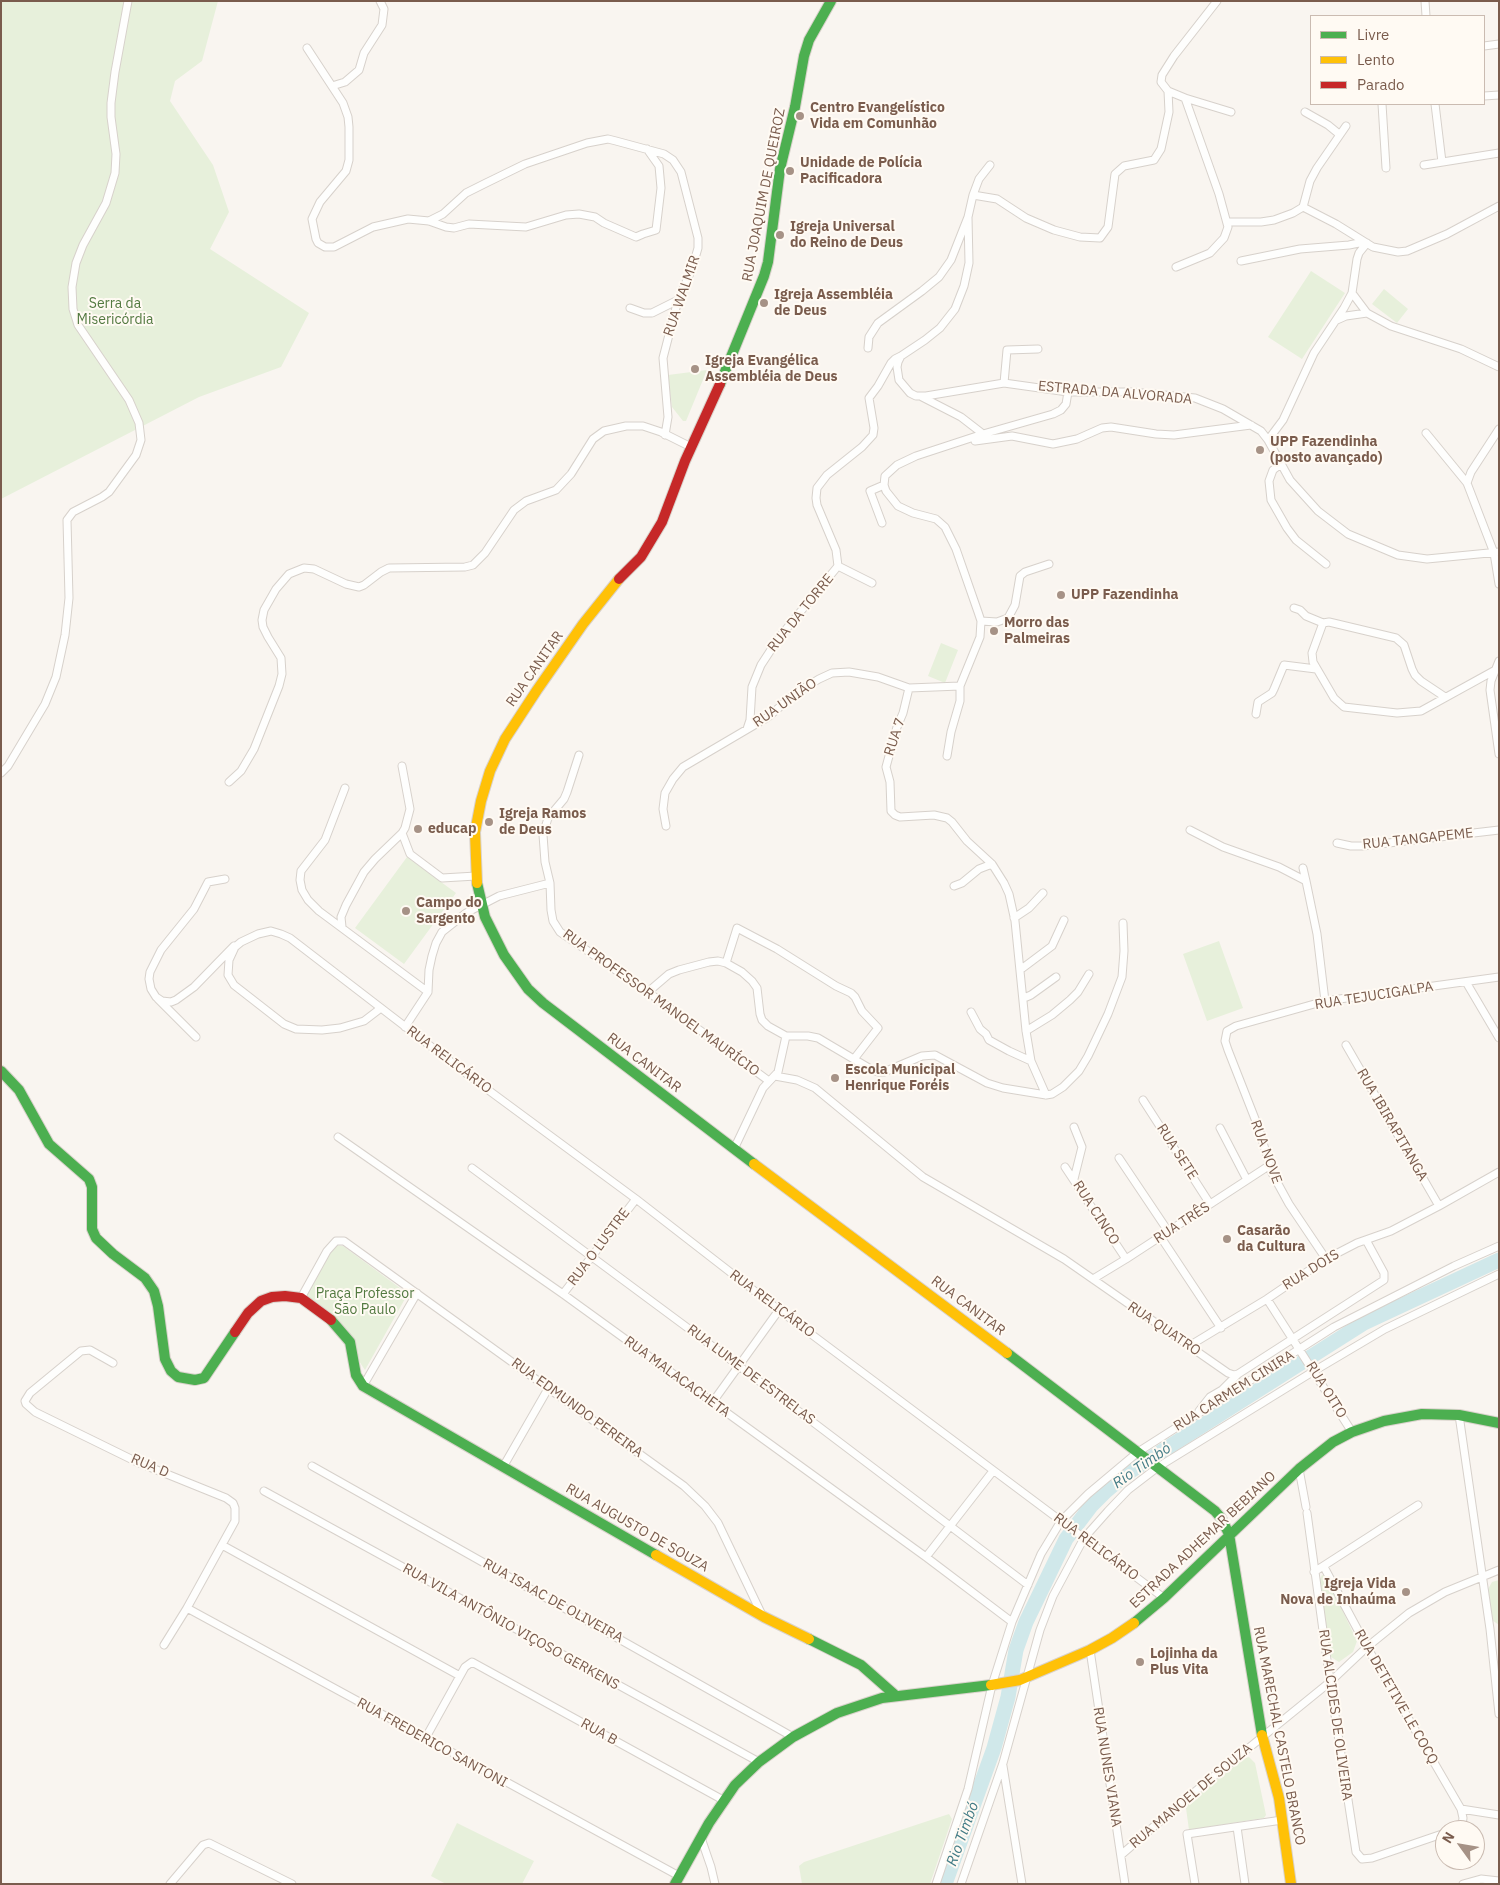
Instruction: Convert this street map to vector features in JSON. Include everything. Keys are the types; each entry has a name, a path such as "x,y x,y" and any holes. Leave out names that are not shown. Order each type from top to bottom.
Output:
{"street":[{"path":"1,773 8,766 45,704 56,677 66,635 69,598 67,520 73,512 109,492 136,454 141,440 139,423 130,400 78,325 73,309 72,287 80,254 91,229 106,203 115,173 116,154 110,117 111,103 114,72 128,1"},
{"path":"332,86 345,82 359,70 364,53 382,25 384,9 380,1"},
{"name":"RUA JOAQUIM DE QUEIROZ","path":"691,447 736,347 764,276 768,262 780,169 795,107 804,56 809,40 831,1"},
{"path":"973,195 998,199 1026,218 1054,230 1080,237 1100,238 1108,227 1115,174 1124,166 1154,160 1161,149 1169,119 1168,91 1162,82 1164,71 1216,1"},
{"path":"1425,1 1426,15"},
{"path":"1485,46 1499,44"},
{"path":"307,48 343,103 348,117 349,160 346,171 330,189 313,214 312,224 318,242 325,247 334,247 368,229 408,219 429,221 454,228 469,224 526,227 566,215 579,214 594,217 636,237 656,230 661,170 647,149"},
{"path":"1168,91 1231,112"},
{"path":"1485,96 1499,95"},
{"path":"1176,267 1204,256 1218,246 1227,232 1228,222 1185,98"},
{"path":"1382,105 1386,168"},
{"path":"1435,105 1442,162"},
{"path":"1305,112 1340,134"},
{"path":"1228,222 1274,220 1294,213 1303,207 1314,173 1346,126"},
{"name":"RUA WALMIR","path":"429,221 443,214 466,193 525,164 555,152 587,143 608,139 664,154 678,166 698,238 697,254 678,300 663,358 668,417 665,434"},
{"path":"1424,165 1499,153"},
{"path":"868,348 869,336 878,323 939,277 951,260 968,217 979,179 990,165"},
{"path":"1303,207 1366,242 1382,250 1393,252 1407,251 1447,234 1499,206"},
{"path":"968,217 969,263 964,286 955,308 940,328 901,356 897,367 899,380 910,393 961,417 983,434"},
{"path":"1241,261 1300,249 1366,242"},
{"path":"1268,440 1283,420 1292,403 1314,353 1352,293 1357,258 1366,242"},
{"path":"1352,293 1367,313 1391,326 1461,349 1499,367"},
{"path":"630,308 644,313 652,313 678,300"},
{"path":"1336,321 1346,316 1367,313"},
{"path":"1004,383 1007,350 1038,349"},
{"name":"RUA DA TORRE","path":"747,730 750,720 752,687 762,665 778,639 838,566 836,550 817,505 817,488 827,475 862,447 873,435 874,428 869,398 891,363 901,356"},
{"name":"ESTRADA DA ALVORADA","path":"919,396 1004,383 1068,392 1132,392 1195,398 1223,408 1252,424 1260,431 1268,440 1290,480 1318,512 1348,534 1398,555 1427,559 1496,553"},
{"path":"947,756 951,732 961,696 960,686 980,637 981,621 956,550 945,527 941,522 932,517 902,508 889,497 884,485 885,476 897,466 916,456 1061,410 1066,404 1068,392"},
{"path":"958,442 1012,436 1053,444 1077,439 1102,428 1174,435 1252,424"},
{"path":"229,782 241,771 254,749 279,686 282,674 281,658 263,628 262,620 264,610 276,589 289,574 304,568 314,569 346,584 359,587 390,568 465,567 473,565 485,553 514,510 526,501 556,490 571,474 586,449 598,434 626,426 650,428 691,447"},
{"path":"1467,483 1471,472 1499,429"},
{"path":"1426,433 1467,483 1496,553 1499,584"},
{"name":"RUA CANITAR","path":"691,447 662,522 641,557 618,580 583,624 505,739 490,771 480,801 476,832 476,876 481,905 500,949 528,989 563,1019 1156,1466 1215,1512 1226,1525 1229,1534"},
{"path":"1281,464 1273,470 1269,481 1270,500 1296,540 1326,564"},
{"path":"882,523 870,490 884,485"},
{"path":"981,621 997,622 1008,618 1015,605 1020,576 1024,572 1049,564"},
{"path":"838,566 872,583"},
{"path":"1294,608 1300,610 1306,616 1323,623 1329,622 1401,641 1412,669 1421,682 1446,697"},
{"path":"1323,623 1312,653 1313,662 1338,703 1353,709 1408,713 1429,707 1497,669"},
{"path":"1499,661 1491,681 1490,690 1499,754"},
{"path":"1256,714 1258,702 1272,693 1284,664 1316,669"},
{"name":"RUA UNIÃO","path":"666,826 663,809 664,794 678,773 690,763 768,717 796,692 810,683 832,673 844,671 878,677 909,688 960,686"},
{"name":"RUA 7","path":"909,688 886,767 890,782 891,810 900,817 934,815 947,818 992,864"},
{"name":"RUA PROFESSOR MANOEL MAURÍCIO","path":"579,755 564,799 548,818 543,830 544,855 550,883 553,921 560,932 648,992 769,1081"},
{"path":"342,927 341,917 364,872 402,834 405,828 410,809 402,766"},
{"path":"345,788 325,840 304,866 300,875 301,887 308,900 319,911 428,992"},
{"path":"1190,830 1223,847 1279,866 1306,881"},
{"name":"RUA TANGAPEME","path":"1337,843 1363,846 1499,830"},
{"path":"402,834 410,854 442,878 476,876"},
{"path":"954,886 992,864 1009,894 1014,918 1031,1061 1046,1095"},
{"path":"1303,868 1317,934 1325,1002"},
{"path":"196,1037 156,997 150,986 150,972 161,950 194,909 208,882 225,879"},
{"path":"405,1027 428,992 432,956 442,932 455,920 499,896 550,883"},
{"path":"1014,918 1029,908 1043,893"},
{"path":"1020,970 1052,946 1064,920"},
{"path":"648,992 664,978 679,970 709,962 718,961 726,963 742,972 752,981 758,992 762,1020 768,1026 786,1036 818,1038 874,1071 884,1072 922,1056 935,1054 988,1083 1003,1088 1046,1095 1052,1094 1063,1087 1078,1071 1088,1056 1108,1014 1122,977 1124,951 1123,924"},
{"path":"726,963 737,928 777,949 836,986 851,993 862,1011 878,1028 854,1059"},
{"name":"RUA RELICÁRIO","path":"156,997 162,1001 171,1002 185,995 224,955 241,942 271,931 290,938 405,1027 636,1199 779,1310 1164,1598"},
{"path":"241,942 235,948 229,960 227,968 230,980 247,997 284,1024 301,1029 322,1030 340,1028 364,1021 381,1008"},
{"path":"1026,1031 1070,1000 1078,992 1089,974"},
{"path":"1024,998 1056,977"},
{"name":"RUA TEJUCIGALPA","path":"1226,1035 1230,1028 1325,1002 1499,977"},
{"path":"1466,982 1499,1038"},
{"path":"971,1012 980,1030 986,1034 989,1040 1031,1061"},
{"name":"RUA NOVE","path":"1226,1035 1225,1041 1228,1050 1259,1129 1278,1186 1326,1259"},
{"path":"734,1149 763,1088 778,1072 786,1036"},
{"name":"RUA IBIRAPITANGA","path":"1346,1045 1439,1206"},
{"path":"1,1071 19,1090 50,1144 89,1179 92,1187 92,1229 96,1238 113,1254 145,1278 154,1291 158,1306 165,1358 171,1370 178,1377 195,1380 204,1378 248,1313 261,1301 272,1297 285,1296 300,1298 334,1322 343,1332 350,1342 356,1375 363,1386 417,1294"},
{"name":"RUA PROFESSOR MANOEL MAURÍCIO","path":"776,1076 797,1080 815,1088 922,1177 1012,1228 1092,1278"},
{"name":"RUA SETE","path":"1143,1100 1210,1204"},
{"path":"1074,1127 1082,1147 1074,1179"},
{"path":"1220,1128 1247,1180"},
{"name":"RUA MALACACHETA","path":"338,1137 563,1294 926,1557 1012,1622"},
{"path":"1119,1158 1168,1231"},
{"name":"RUA TRÊS","path":"1092,1278 1126,1259 1270,1165"},
{"name":"RUA CINCO","path":"1065,1167 1126,1259"},
{"name":"RUA LUME DE ESTRELAS","path":"472,1168 739,1366 1028,1585"},
{"name":"RUA DOIS","path":"1190,1346 1267,1299 1326,1259 1366,1240 1391,1231 1499,1172"},
{"name":"RUA O LUSTRE","path":"563,1294 636,1199"},
{"path":"1160,1236 1220,1328"},
{"path":"1198,1413 1210,1397 1222,1390 1238,1374 1384,1280 1384,1273 1366,1240"},
{"name":"RUA EDMUNDO PEREIRA","path":"300,1298 327,1251 336,1241 344,1242 684,1486 706,1506 718,1523 764,1617"},
{"name":"RUA CARMEM CINIRA","path":"936,1884 968,1789 1012,1622 1041,1554 1064,1523 1106,1478 1198,1413 1301,1350 1334,1327 1365,1310 1499,1246"},
{"name":"RUA CARMEM CINIRA","path":"961,1884 1003,1763 1024,1679 1040,1630 1082,1537 1128,1490 1156,1466 1313,1369 1385,1330 1499,1274"},
{"name":"RUA QUATRO","path":"1092,1278 1228,1373 1238,1374"},
{"name":"RUA OITO","path":"1267,1299 1352,1432"},
{"path":"712,1403 779,1310"},
{"name":"RUA D","path":"113,1363 90,1350 81,1351 30,1393 25,1400 26,1404 36,1412 137,1462 226,1498 233,1503 236,1514 235,1521 222,1545 164,1645"},
{"name":"RUA AUGUSTO DE SOUZA","path":"363,1386 764,1617 861,1665 895,1695"},
{"path":"503,1467 548,1387"},
{"name":"ESTRADA ADHEMAR BEBIANO","path":"677,1880 723,1800 735,1785 759,1762 794,1737 855,1706 895,1695 996,1685 1024,1679 1090,1650 1125,1629 1164,1598 1299,1469 1334,1442 1352,1432 1384,1421 1422,1414 1459,1415 1499,1424"},
{"path":"1459,1415 1490,1629 1499,1714"},
{"name":"RUA ISAAC DE OLIVEIRA","path":"312,1466 794,1737"},
{"name":"RUA ALCIDES DE OLIVEIRA","path":"1299,1469 1354,1845 1359,1857 1366,1859 1435,1836"},
{"path":"926,1557 993,1471"},
{"name":"RUA VILA ANTÔNIO VIÇOSO GERKENS","path":"264,1491 759,1762"},
{"path":"1314,1572 1418,1506"},
{"name":"RUA MARECHAL CASTELO BRANCO","path":"1229,1534 1262,1737 1279,1798 1291,1884"},
{"path":"222,1545 460,1676 425,1740"},
{"name":"RUA DETETIVE LE COCQ","path":"1324,1567 1461,1809"},
{"name":"RUA MANOEL DE SOUZA","path":"1121,1855 1181,1803 1330,1682 1367,1646 1398,1621 1425,1602 1499,1570"},
{"name":"RUA FREDERICO SANTONI","path":"187,1608 677,1880"},
{"path":"1490,1629 1499,1628"},
{"name":"RUA NUNES VIANA","path":"1090,1650 1126,1884"},
{"name":"RUA B","path":"460,1676 467,1664 476,1663 723,1800"},
{"path":"1003,1763 1022,1884"},
{"path":"1463,1820 1461,1809 1499,1815"},
{"path":"1195,1884 1187,1834 1282,1820"},
{"path":"1236,1827 1246,1884"},
{"path":"701,1838 712,1867 715,1884"},
{"path":"170,1884 203,1845 209,1843 292,1884"},
{"path":"1463,1884 1499,1881"}],"green space":[{"name":"Serra da Misericórdia","path":"1,1 218,1 202,61 175,81 170,101 213,165 229,212 210,249 309,313 281,367 199,397 1,499"},
{"path":"1311,271 1345,293 1302,359 1268,337"},
{"path":"1384,289 1408,309 1397,323 1372,304"},
{"path":"707,370 686,421 683,421 672,407 668,375"},
{"path":"941,643 958,650 945,683 928,676"},
{"name":"Campo do Sargento","path":"407,857 456,893 404,964 355,928"},
{"path":"1219,941 1243,1008 1207,1021 1183,954"},
{"name":"Praça Professor São Paulo","path":"336,1245 343,1246 400,1288 406,1297 365,1370 359,1361 352,1341 306,1294 332,1248"},
{"path":"1322,1575 1326,1576 1357,1641 1353,1652 1339,1662 1331,1657 1319,1581"},
{"path":"1499,1580 1499,1625 1492,1620 1487,1591 1492,1582"},
{"path":"1249,1757 1255,1763 1266,1815 1264,1818 1189,1830 1186,1808 1189,1802 1245,1758"},
{"path":"949,1814 952,1819 930,1884 802,1884 799,1866 804,1862"},
{"path":"457,1823 534,1861 522,1884 446,1884 431,1876"}],"waterway":[{"name":"Rio Timbó","path":"945,1884 994,1748 1008,1697 1016,1650 1026,1622 1066,1539 1091,1506 1126,1474 1364,1323 1499,1260"}],"traffic: fast":[{"path":"720,384 764,276 768,262 780,169 795,107 804,56 809,40 831,1"},
{"path":"477,883 485,917 504,955 528,989 543,1003 754,1164"},
{"path":"1,1071 19,1090 49,1144 89,1179 92,1187 92,1229 96,1238 113,1254 145,1278 154,1291 158,1306 165,1359 171,1371 178,1377 195,1380 204,1378 235,1332"},
{"path":"331,1320 350,1342 356,1375 363,1386 656,1555"},
{"path":"1007,1353 1215,1511 1221,1518 1229,1534 1262,1735"},
{"path":"1134,1623 1164,1598 1299,1469 1333,1442 1352,1432 1384,1421 1422,1414 1459,1415 1499,1423"},
{"path":"809,1639 861,1665 895,1695"},
{"path":"675,1884 709,1823 735,1785 759,1762 793,1737 837,1713 882,1698 991,1685"}],"traffic: slow":[{"path":"477,883 475,832 481,801 490,771 505,739 537,690 583,624 619,579"},
{"path":"754,1164 1007,1353"},
{"path":"656,1555 764,1617 809,1639"},
{"path":"991,1685 1020,1680 1090,1650 1134,1623"},
{"path":"1262,1735 1279,1798 1291,1884"}],"traffic: jam":[{"path":"619,579 641,557 662,522 685,461 720,384"},
{"path":"235,1332 248,1313 261,1301 272,1297 301,1298 331,1320"}],"place":[{"name":"Centro Evangelístico Vida em Comunhão","path":"800,116"},
{"name":"Unidade de Polícia Pacificadora","path":"790,171"},
{"name":"Igreja Universal do Reino de Deus","path":"780,235"},
{"name":"Igreja Assembléia de Deus","path":"764,303"},
{"name":"Igreja Evangélica Assembléia de Deus","path":"695,369"},
{"name":"UPP Fazendinha (posto avançado)","path":"1260,450"},
{"name":"UPP Fazendinha","path":"1061,595"},
{"name":"Morro das Palmeiras","path":"994,631"},
{"name":"Igreja Ramos de Deus","path":"489,822"},
{"name":"educap","path":"418,829"},
{"name":"Campo do Sargento","path":"406,911"},
{"name":"Escola Municipal Henrique Foréis","path":"835,1078"},
{"name":"Casarão da Cultura","path":"1227,1239"},
{"name":"Igreja Vida Nova de Inhaúma","path":"1406,1592"},
{"name":"Lojinha da Plus Vita","path":"1140,1662"}]}
